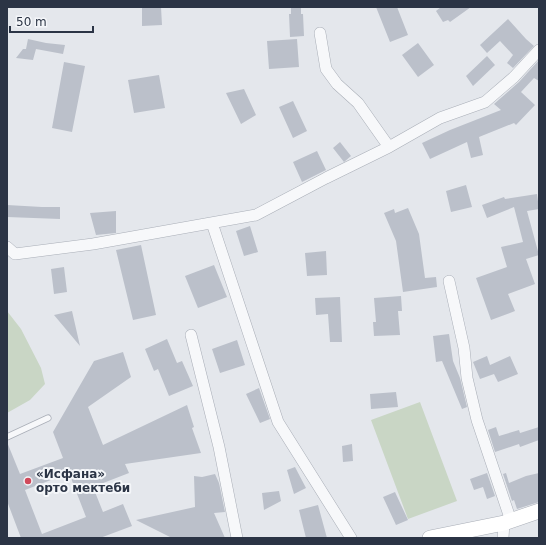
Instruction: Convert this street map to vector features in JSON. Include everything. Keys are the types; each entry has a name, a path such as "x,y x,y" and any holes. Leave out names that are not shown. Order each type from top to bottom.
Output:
{"street":[{"path":"320,33 326,69 337,84 358,103 389,147"},
{"path":"7,247 15,254 93,244 256,215 389,147 440,118 485,102 514,77 539,50"},
{"path":"212,223 278,422 351,538"},
{"path":"449,281 464,348 467,378 506,527"},
{"path":"191,335 219,447 237,538"},
{"path":"430,538 506,527 539,510"}],"lane":[{"path":"7,436 48,418"}],"green space":[{"path":"7,311 21,329 41,368 45,384 30,400 7,413"},
{"path":"420,402 457,501 408,519 371,420"}],"building":[{"path":"142,7 161,7 162,25 142,26"},
{"path":"291,7 301,7 301,14 303,14 304,36 290,37 289,14 291,14"},
{"path":"376,7 397,7 408,35 390,42"},
{"path":"441,7 471,7 450,22 448,20 443,22 436,11"},
{"path":"508,19 534,46 513,68 507,63 513,55 500,41 487,53 480,45"},
{"path":"28,39 65,45 63,54 36,49 33,60 16,58 23,49 26,49"},
{"path":"297,39 299,67 269,69 267,41"},
{"path":"418,43 434,65 418,77 402,55"},
{"path":"487,56 495,65 473,86 466,76"},
{"path":"539,60 539,81 534,78 521,92 535,105 516,125 514,123 479,137 483,155 471,158 467,142 430,159 422,143 450,130 501,110 494,104 519,82"},
{"path":"64,62 85,66 72,132 52,128"},
{"path":"159,75 165,108 134,113 128,80"},
{"path":"244,89 256,115 241,124 226,93"},
{"path":"293,101 307,131 293,138 279,107"},
{"path":"340,142 351,156 344,162 333,148"},
{"path":"317,151 326,170 302,182 293,162"},
{"path":"466,185 472,207 451,212 446,191"},
{"path":"537,194 539,209 527,211 539,255 526,259 535,284 508,294 515,311 491,320 476,278 507,267 501,247 523,242 514,207 487,218 482,205 504,197 505,199"},
{"path":"7,205 60,207 60,219 7,217"},
{"path":"408,208 419,234 425,278 436,277 437,287 403,292 396,241 384,213 394,209 395,213"},
{"path":"116,211 116,233 96,235 90,213"},
{"path":"250,226 258,252 244,256 236,231"},
{"path":"141,245 156,315 133,320 116,250"},
{"path":"326,251 327,275 307,276 305,253"},
{"path":"214,265 227,297 198,308 185,276"},
{"path":"64,267 67,292 54,294 51,269"},
{"path":"401,296 402,311 398,311 400,335 374,336 373,322 376,322 374,298"},
{"path":"340,297 342,342 330,342 328,314 316,315 315,298"},
{"path":"72,311 80,346 54,315"},
{"path":"449,334 453,361 460,378 467,407 462,409 442,361 436,362 433,336"},
{"path":"167,339 177,363 182,361 193,386 169,396 158,369 154,371 145,349"},
{"path":"237,340 245,365 220,373 212,349"},
{"path":"123,352 131,377 88,407 103,445 187,405 194,427 192,428 201,453 125,464 129,473 93,487 103,512 123,504 132,526 100,538 21,538 7,501 7,442 20,474 63,458 53,432 94,361","holes":["69,473 86,517 42,534 25,490"]},
{"path":"487,356 490,365 510,356 518,374 498,382 494,374 480,379 473,362"},
{"path":"259,388 270,419 260,423 246,394"},
{"path":"396,392 398,407 371,409 370,394"},
{"path":"496,427 499,436 519,430 520,433 539,427 539,440 520,447 519,444 495,452 488,430"},
{"path":"352,444 353,461 343,462 342,446"},
{"path":"295,467 306,488 294,494 287,470"},
{"path":"487,473 495,496 487,499 483,487 474,490 470,479"},
{"path":"506,473 509,483 526,476 539,473 539,502 517,509 514,500 512,501 503,474"},
{"path":"215,474 219,483 225,512 214,513 225,538 172,538 136,520 195,507 194,476 202,477"},
{"path":"279,491 281,501 264,510 262,493"},
{"path":"395,492 408,520 396,525 383,497"},
{"path":"318,505 327,538 306,538 299,510"}],"place":[{"name":"«Исфана» орто мектеби","path":"28,481"}]}
